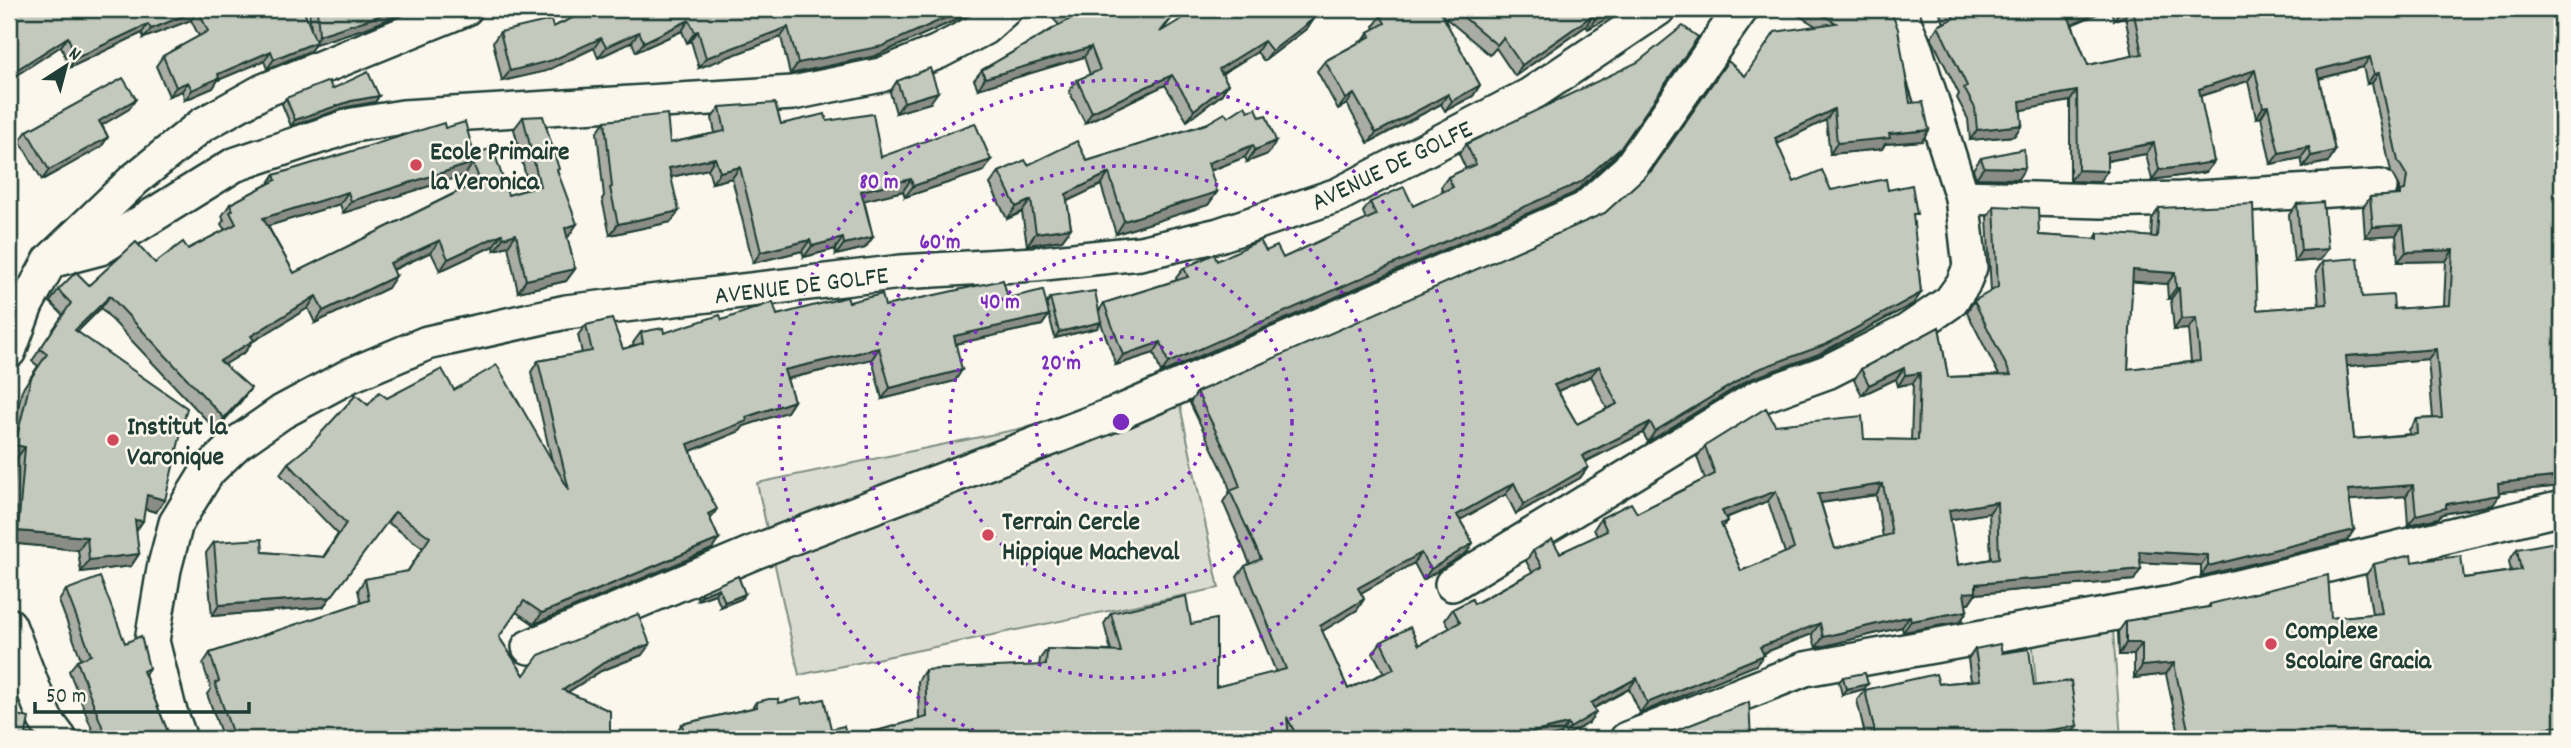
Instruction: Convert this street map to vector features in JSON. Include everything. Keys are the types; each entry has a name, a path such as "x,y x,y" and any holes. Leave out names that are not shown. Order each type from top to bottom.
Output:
{"street":[{"path":"9,351 26,305 50,261 134,180 202,125 263,92 465,9"},
{"path":"50,261 100,248 234,165 353,125 403,117 793,93 881,75 938,52 984,28 1005,9"},
{"name":"AVENUE DE GOLFE","path":"180,739 169,709 152,641 176,523 208,471 236,444 282,412 351,374 427,343 566,312 901,272 1035,264 1127,254 1219,235 1338,195 1530,95 1658,9"},
{"path":"528,647 757,551 1125,410 1585,209 1629,170 1741,9"},
{"path":"1452,584 1758,397 1827,372 1935,314 1950,302 1963,284 1970,267 1962,197 1916,51 1899,9"},
{"path":"1962,197 2100,201 2381,187"},
{"path":"1627,739 1805,669 2172,603 2562,508"},
{"path":"9,625 45,719 60,739"}],"shaded area":[{"name":"Terrain Cercle Hippique Macheval","path":"1178,396 1219,588 799,675 757,483"},
{"path":"2113,630 2121,739 2073,739 2069,683 2036,685 2032,636"}],"building":[{"path":"9,9 303,9 316,42 274,59 271,51 218,74 219,78 192,90 188,82 176,87 163,56 208,31 198,10 151,29 148,24 76,58 68,37 10,74"},
{"path":"317,9 397,9 319,35"},
{"path":"592,9 965,9 883,46 798,63 788,27 706,58 698,31 695,32 689,20 644,42 639,32 606,47 601,38 553,60 510,71 500,32 551,20 553,27"},
{"path":"1061,9 1178,9 1160,32 1198,9 1305,9 1313,19 1272,51 1264,41 1219,69 1228,84 1194,110 1172,75 1092,112 1077,80 1100,70 1091,47 985,78 982,70 1070,19"},
{"path":"1393,9 1439,9 1480,85 1452,101 1448,94 1376,133 1354,94 1346,99 1325,61 1371,36 1369,32 1385,23 1381,16"},
{"path":"1454,9 1613,9 1595,19 1593,15 1522,65 1503,38 1497,45"},
{"path":"1813,9 1890,9 1898,29 1910,103 1923,102 1929,130 1889,134 1890,138 1837,143 1834,109 1775,138 1794,182 1822,170 1831,190 1886,179 1888,190 1912,185 1917,214 1913,214 1921,293 1827,344 1756,370 1655,431 1650,422 1582,456 1588,467 1524,504 1514,483 1457,515 1473,543 1431,569 1421,553 1358,588 1364,599 1320,626 1348,689 1394,669 1381,642 1410,627 1419,645 1460,622 1453,609 1472,599 1474,604 1542,567 1533,551 1552,539 1560,553 1607,531 1601,518 1631,503 1637,513 1715,474 1705,446 1766,408 1775,425 1862,416 1864,439 1918,440 1920,373 1905,375 1904,368 1869,385 1861,369 1939,327 1948,377 2011,375 1974,301 1998,287 1994,206 2038,208 2039,235 2098,239 2098,233 2157,237 2159,208 2253,204 2257,310 2327,304 2323,261 2358,258 2362,297 2393,295 2394,309 2450,305 2453,250 2406,252 2403,225 2373,227 2370,197 2400,195 2400,191 2405,190 2407,176 2398,161 2379,73 2374,74 2370,57 2317,70 2335,151 2311,156 2309,147 2279,153 2268,106 2263,107 2255,70 2199,89 2214,162 2159,170 2154,143 2107,152 2107,171 2078,170 2077,91 2020,101 2022,125 1977,130 1975,108 1964,88 1967,86 1938,26 1954,18 1950,9 2091,9 2069,18 2088,65 2142,54 2133,9 2562,9 2562,77 2555,78 2562,118 2562,476 2498,483 2499,495 2446,504 2446,508 2416,515 2413,485 2348,490 2354,530 2208,566 2208,555 2139,551 2141,569 1976,584 1976,592 1964,593 1967,611 1911,621 1910,616 1823,637 1820,623 1760,647 1764,655 1647,703 1637,678 1591,703 1596,712 1570,728 1568,724 1505,739 1298,739 1287,717 1289,739 848,739 927,717 925,670 1046,665 1047,649 1121,652 1111,613 1186,596 1191,624 1216,619 1216,687 1286,669 1245,566 1261,559 1230,491 1240,487 1197,392 1605,213 1652,170 1728,61 1745,76 1775,32 1836,23","holes":["2133,270 2175,273 2181,319 2196,318 2200,361 2128,369","2436,349 2442,418 2417,419 2418,434 2354,439 2346,356","1599,366 1617,404 1577,424 1554,385","1883,484 1892,534 1835,549 1818,494","1776,491 1794,549 1741,571 1721,524 1727,521 1722,511","1997,502 1999,558 1958,565 1949,510"]},
{"path":"1683,26 1698,37 1622,146 1581,182 1168,363 1161,342 1123,355 1104,303 1188,277 1184,268 1214,254 1217,261 1260,240 1266,251 1277,246 1283,258 1376,215 1370,202 1404,187 1413,206 1453,187 1448,177 1476,164 1466,144 1638,62"},
{"path":"930,68 938,92 904,102 897,81"},
{"path":"368,72 379,96 351,101 295,120 286,98 329,81 332,89"},
{"path":"123,78 136,99 99,121 108,137 49,170 27,131"},
{"path":"775,103 781,124 825,114 827,121 873,114 881,157 975,123 991,160 913,186 911,179 861,191 873,237 844,244 843,238 812,246 810,240 761,252 740,167 720,172 715,158 669,168 679,211 618,224 610,188 605,121 667,114 670,143 725,131 720,107"},
{"path":"1245,106 1248,111 1256,108 1260,117 1266,115 1276,141 1255,150 1253,145 1208,163 1217,192 1124,221 1109,173 1066,194 1071,228 1036,233 1031,200 1016,207 999,172 1025,160 1028,165 1077,141 1087,161 1206,124 1225,113 1228,117"},
{"path":"543,116 559,169 557,170 577,224 565,228 575,269 526,280 516,234 503,238 502,234 448,259 440,240 390,263 396,276 323,311 316,296 251,336 254,340 220,361 251,388 224,418 110,296 75,330 187,408 165,500 147,495 143,521 135,520 139,554 89,560 87,537 18,531 25,447 15,445 31,378 47,354 40,349 71,303 58,290 76,272 89,285 136,242 155,263 183,242 188,249 236,224 230,212 233,210 230,204 276,180 274,175 444,123 445,128 465,122 474,154 493,148 508,195 540,186 523,117","holes":["473,163 480,181 294,273 263,218 348,192 351,201"]},
{"path":"2024,149 2025,168 1984,167 1981,158"},
{"path":"2323,202 2328,249 2301,251 2297,204"},
{"path":"1003,280 1008,298 1043,290 1049,315 954,336 962,370 890,388 879,348 784,370 794,401 746,417 747,421 688,444 701,479 717,509 708,514 719,539 542,613 524,601 499,637 524,675 539,655 638,614 650,644 608,660 563,690 610,711 610,739 246,739 243,735 234,738 215,683 219,681 210,653 369,600 365,579 408,571 430,537 395,512 331,597 219,605 214,542 262,539 263,552 324,557 346,523 288,463 309,446 356,395 368,405 379,392 387,398 442,369 454,390 497,365 569,490 538,361 592,351 586,325 612,319 623,349 643,343 641,332 663,328 664,333 720,315 722,320 773,302 777,315 847,297 849,302 882,294 885,306"},
{"path":"1095,291 1101,322 1059,332 1050,298"},
{"path":"2562,541 2562,726 2523,730 2525,739 2190,739 2174,663 2142,666 2142,643 2126,643 2126,621 2210,607 2210,604 2328,575 2331,618 2382,613 2374,564 2411,555 2412,562 2461,556 2464,578 2521,570 2517,549"},
{"path":"738,576 745,594 725,602 719,588 702,595 701,592"},
{"path":"100,577 125,643 141,636 149,668 143,671 168,732 155,739 107,739 77,661 91,655 66,590"},
{"path":"2000,644 2002,653 2029,649 2034,686 2071,681 2077,726 2006,736 2007,739 1875,739 1865,690 1936,674 1939,684 1980,680 1975,649"},
{"path":"1865,673 1868,684 1846,689 1843,677"},
{"path":"801,698 802,704 824,699 831,729 844,726 848,739 657,739 684,733 682,724 757,707 756,702 778,699 779,703"},
{"path":"1749,702 1751,739 1654,739"},
{"path":"9,713 29,718 26,733 47,739 9,739"}],"place":[{"name":"Ecole Primaire la Veronica","path":"416,165"},
{"name":"Institut la Varonique","path":"113,440"},
{"name":"Terrain Cercle Hippique Macheval","path":"988,535"},
{"name":"Complexe Scolaire Gracia","path":"2271,644"}]}
